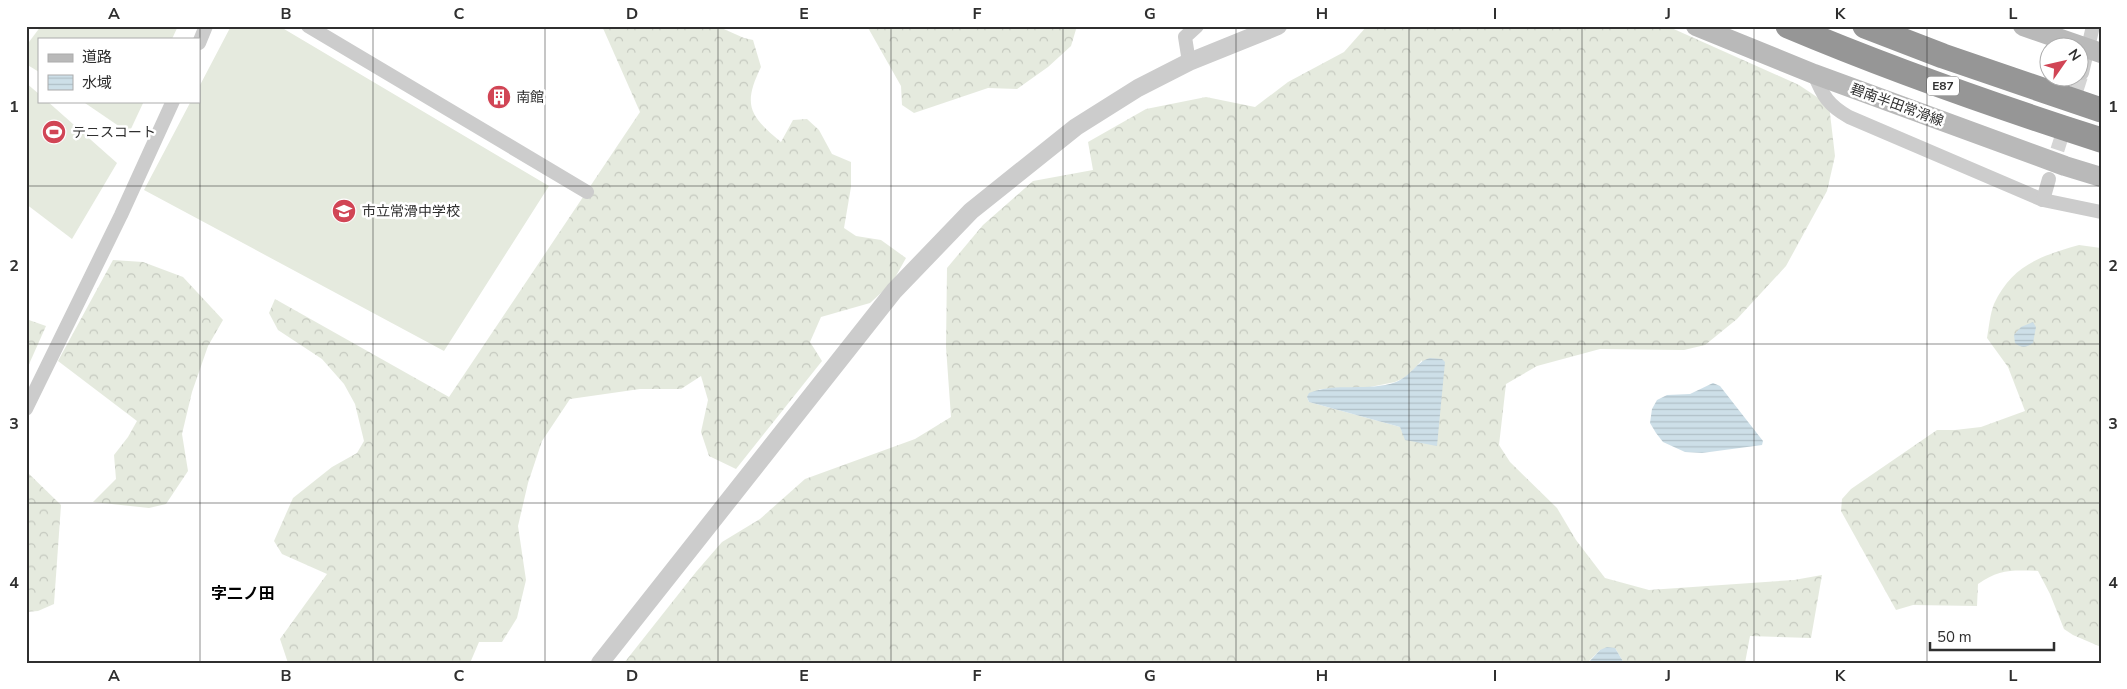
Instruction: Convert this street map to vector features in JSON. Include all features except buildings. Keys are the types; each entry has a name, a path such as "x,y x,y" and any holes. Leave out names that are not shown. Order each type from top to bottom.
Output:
{"highway":[{"name":"E87","path":"1788,26 1931,82 2101,140"},
{"name":"E87","path":"1865,26 1943,56 2101,110"}],"main road":[{"name":"碧南半田常滑線","path":"1696,26 1814,74 2065,166 2101,177"},
{"path":"2023,26 2095,51"}],"street":[{"path":"200,41 206,26"},
{"path":"308,26 586,192"},
{"path":"1190,62 1185,38 1197,26"},
{"path":"600,663 894,291 971,211 1076,128 1138,88 1190,62 1278,26"},
{"path":"2093,26 2095,51"},
{"path":"1814,74 1822,93 1833,108 1849,117 2043,200 2101,212"},
{"path":"26,409 122,215 173,102"},
{"path":"2043,200 2049,179"}],"green space":[{"path":"41,26 178,26 172,38 38,38 38,71 26,64 26,46"},
{"path":"231,26 279,26 549,186 444,351 144,190 190,102 200,102 200,85"},
{"path":"602,26 717,26 753,40 761,67 755,80 751,101 756,117 781,142 793,120 807,119 819,130 832,154 851,162 851,187 844,228 856,236 881,240 906,258 892,283 870,303 821,317 810,342 822,361 736,469 709,456 701,432 708,400 701,376 681,389 640,389 570,399 542,441 528,483 518,526 526,580 517,618 502,642 479,642 470,663 288,663 280,639 327,574 282,554 274,541 293,498 332,467 357,453 364,441 355,404 344,384 322,359 278,330 269,313 275,299 449,397 640,112"},
{"path":"867,26 1077,26 1071,46 1048,67 1017,89 988,88 914,113 902,105 901,86"},
{"path":"1367,26 1667,26 1799,85 1829,105 1835,156 1827,191 1786,266 1737,319 1705,345 1684,350 1600,349 1537,366 1506,384 1499,445 1510,462 1557,508 1576,540 1605,578 1649,590 1794,580 1822,575 1811,638 1750,636 1745,663 1624,663 1615,648 1600,650 1587,663 624,663 722,542 760,519 805,479 915,439 951,417 946,347 947,268 983,225 1033,181 1093,170 1088,142 1146,109 1206,97 1255,107 1288,82 1344,52","holes":["1422,360 1412,440 1406,440 1400,427 1309,402 1307,397 1320,389 1365,388 1395,382 1408,376"]},
{"name":"テニスコート","path":"26,83 38,93 38,102 48,102 117,163 72,239 26,204"},
{"path":"83,102 144,102 129,133"},
{"path":"2079,245 2101,248 2101,647 2064,629 2050,594 2038,571 2006,571 1986,579 1978,584 1977,606 1913,605 1896,610 1841,511 1842,499 1851,489 1937,430 1981,427 2025,411 2008,367 1987,338 1994,304 2010,280 2029,264 2052,253"},
{"path":"113,260 143,262 183,277 223,320 208,346 192,392 182,434 188,471 166,504 149,508 93,502 116,479 114,455 128,437 137,421 58,361"},
{"path":"26,319 46,326 26,371"},
{"path":"26,471 61,505 54,604 38,611 26,612"}],"water":[{"path":"2033,322 2036,327 2033,343 2024,347 2019,346 2015,343 2014,335 2021,327"},
{"path":"1430,358 1442,359 1445,362 1437,446 1405,440 1400,427 1309,402 1307,397 1309,393 1330,388 1385,385 1396,382 1406,376 1421,362"},
{"path":"1713,383 1720,386 1763,441 1762,445 1702,453 1685,452 1663,442 1650,423 1652,409 1657,400 1667,395 1690,394"},
{"path":"1607,647 1615,648 1624,663 1588,663 1600,650"}],"tunnel":[{"path":"2051,170 2077,88"}],"place":[{"name":"南館","path":"499,97"},
{"name":"テニスコート","path":"54,132"},
{"name":"市立常滑中学校","path":"344,211"}],"district":[{"name":"字二ノ田","path":"243,594"}]}
